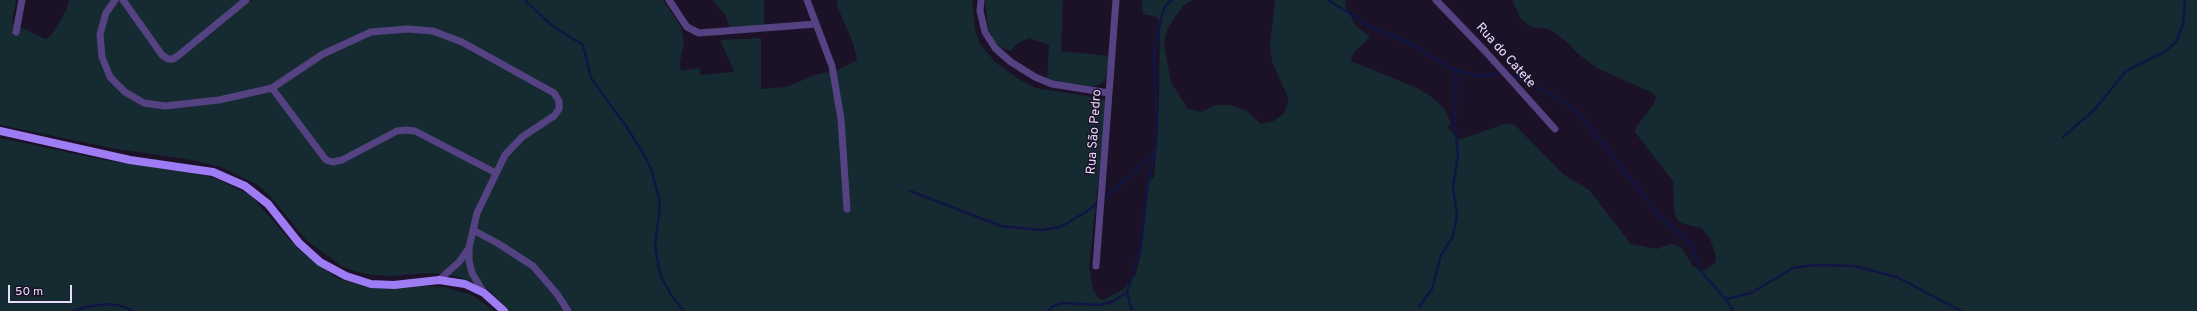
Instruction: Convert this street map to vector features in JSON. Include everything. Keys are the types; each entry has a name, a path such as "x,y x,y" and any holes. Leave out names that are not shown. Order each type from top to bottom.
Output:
{"street":[{"path":"16,32 22,0"},
{"path":"116,0 106,14 100,34 102,57 110,77 125,92 144,103 165,106 219,100 272,88 323,54 371,32 407,29 433,31 462,42 554,93 559,101 559,109 554,116 513,145 506,154 477,213 469,248 472,273 484,293"},
{"path":"123,0 162,55 168,59 173,59 179,55 246,0"},
{"path":"669,0 687,28 699,33 816,24"},
{"path":"807,0 832,66 842,119 847,209"},
{"path":"981,0 980,12 985,32 995,48 1011,62 1052,84 1109,93"},
{"name":"Rua São Pedro","path":"1096,266 1116,0"},
{"name":"Rua do Catete","path":"1436,0 1485,50 1555,129"},
{"path":"272,88 326,160 333,162 342,160 396,131 406,130 415,131 496,173"},
{"path":"0,131 130,160 174,165 213,172 245,186 268,204 304,248 320,262 346,276 371,284 394,285 439,280 465,284 484,293 504,311"},
{"path":"473,230 499,244 533,266 557,294 568,311"},
{"path":"439,280 450,272 469,248"}],"shaded area":[{"path":"0,0 16,0 12,23 45,39 53,33 67,9 69,0 243,0 247,2 254,0 663,0 681,27 684,42 680,61 680,68 682,71 700,68 701,75 733,72 734,70 720,40 761,38 761,89 786,87 818,74 836,71 857,59 852,40 837,6 838,0 972,0 975,29 980,44 995,62 1020,80 1035,88 1100,98 1105,101 1106,105 1089,268 1093,290 1098,297 1103,300 1124,289 1136,274 1141,252 1147,180 1154,178 1159,107 1160,24 1158,18 1143,14 1142,0 1192,0 1184,5 1175,17 1167,30 1164,43 1171,82 1188,109 1201,112 1216,105 1230,105 1247,111 1261,124 1274,121 1284,113 1288,103 1288,97 1272,62 1270,46 1275,0 1346,0 1345,6 1356,26 1370,37 1353,53 1351,61 1419,89 1430,96 1443,107 1451,123 1447,127 1459,140 1507,123 1515,125 1564,175 1589,190 1631,244 1657,249 1670,244 1676,245 1682,248 1692,265 1698,269 1704,270 1715,263 1716,257 1710,238 1701,228 1681,223 1676,218 1674,209 1673,181 1635,132 1637,126 1653,105 1656,98 1655,94 1597,68 1577,53 1567,42 1549,29 1531,27 1521,19 1512,0 2197,0 2197,311 510,311 489,290 465,279 446,274 426,273 390,276 365,274 343,267 306,240 271,197 258,185 221,167 192,160 112,148 0,125"},
{"path":"712,0 764,0 764,27 730,29 725,14"},
{"path":"985,0 1063,0 1061,51 1109,56 1105,81 1096,86 1071,86 1047,81 1049,45 1029,38 1018,43 1011,51 1000,47 994,41 988,26"},
{"path":"0,138 109,161 190,172 217,179 250,195 298,249 337,278 363,286 389,289 427,286 444,287 472,295 494,311 0,311"}],"waterway":[{"path":"525,0 551,25 583,45 591,78 626,126 643,153 651,169 659,198 660,207 655,245 660,274 671,295 684,311"},
{"path":"1132,311 1127,293 1141,246 1148,182 1156,146 1157,122 1154,55 1162,14 1166,5 1172,0"},
{"path":"1328,0 1371,27 1414,45 1449,68 1479,76 1497,74"},
{"path":"2063,137 2095,109 2126,71 2166,51 2176,42 2183,25 2185,0"},
{"path":"1419,307 1432,289 1441,255 1453,236 1457,215 1453,187 1458,154 1455,126 1456,71"},
{"path":"1510,75 1558,98 1574,109 1659,215 1692,245 1699,269 1728,302 1733,311"},
{"path":"910,191 1001,226 1041,230 1060,227 1086,212 1128,178 1154,153"},
{"path":"1726,299 1751,293 1793,268 1815,265 1854,266 1897,277 1961,311"},
{"path":"1048,311 1053,306 1062,303 1099,305 1111,302 1127,293"},
{"path":"74,311 85,307 109,304 122,306 133,311"}]}
